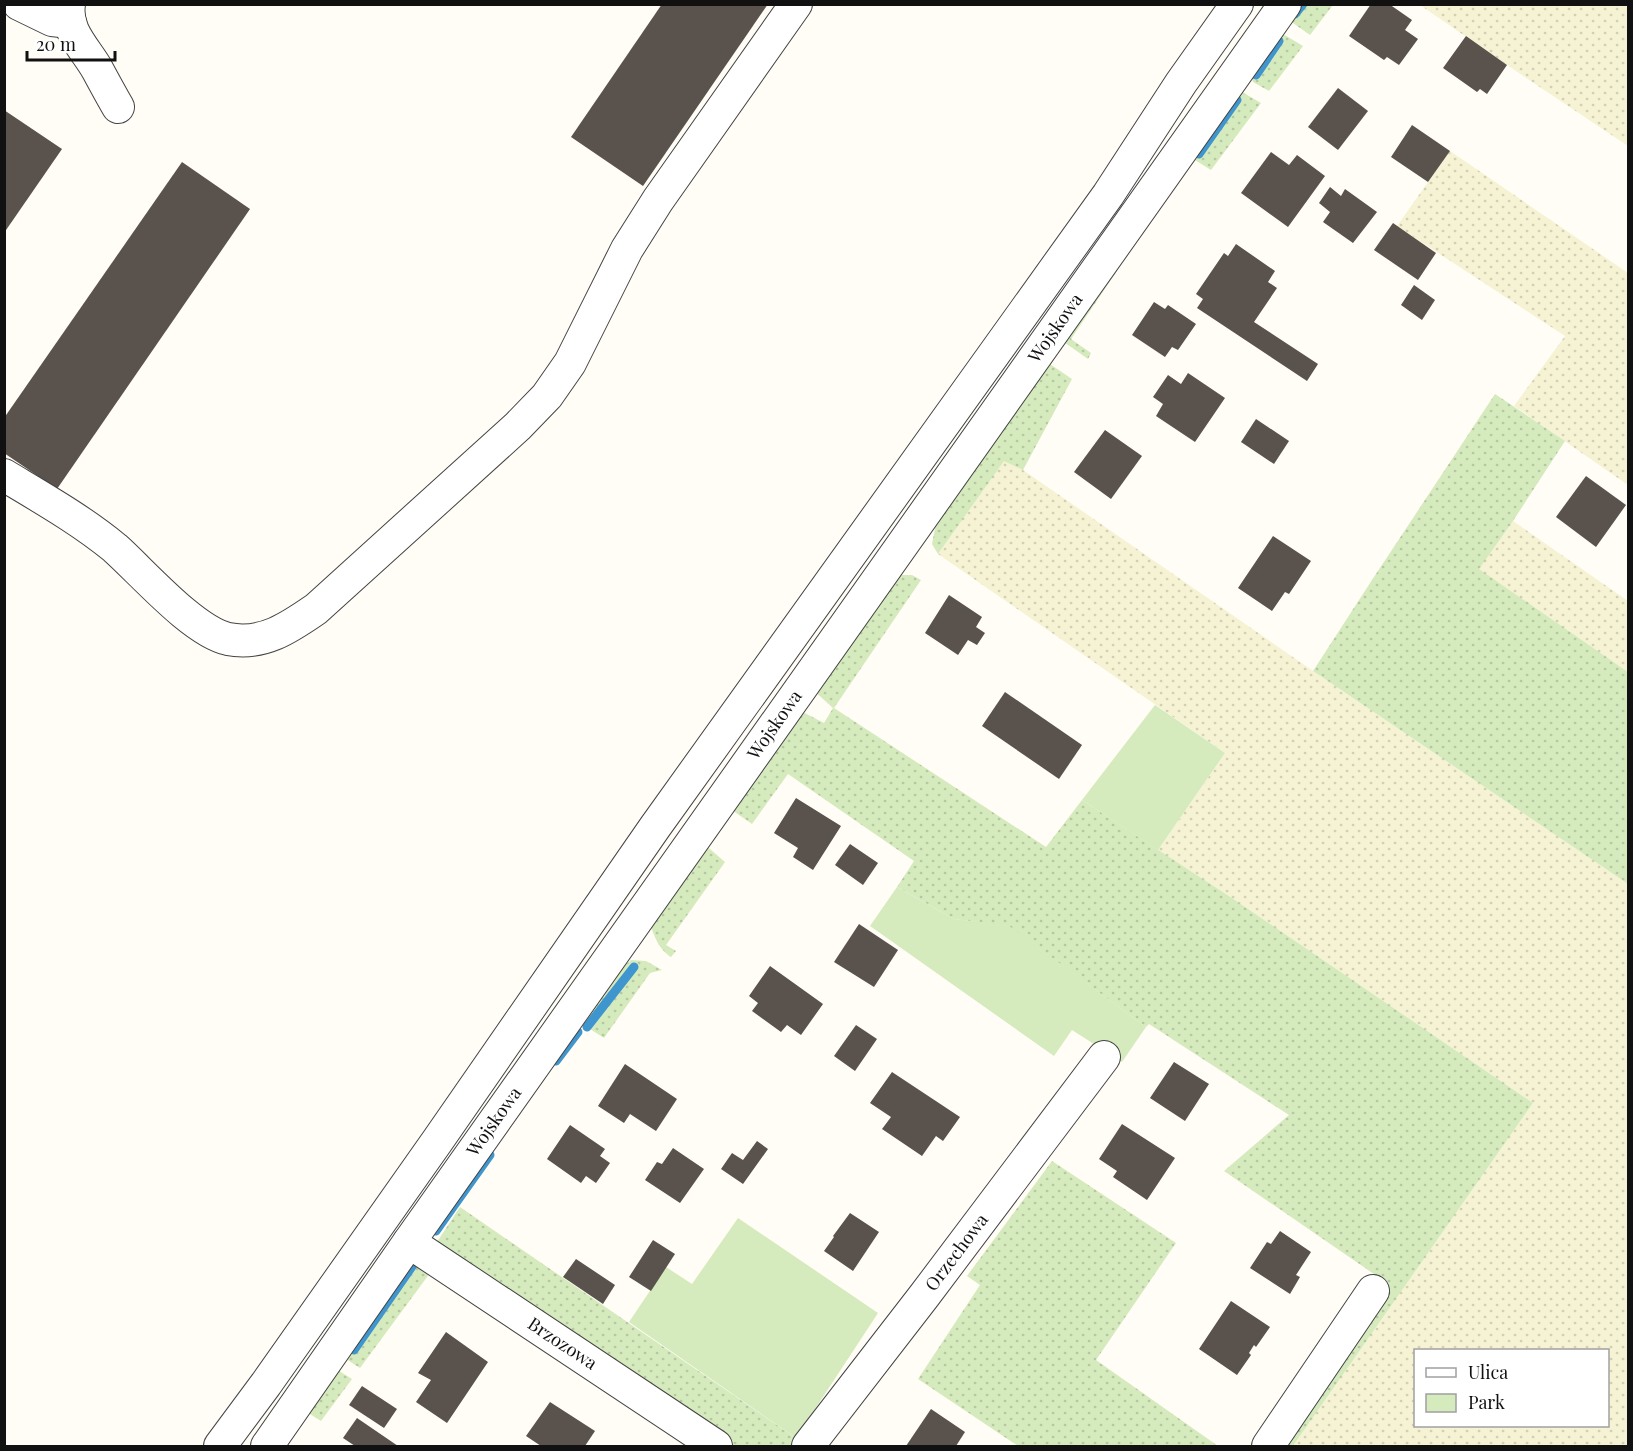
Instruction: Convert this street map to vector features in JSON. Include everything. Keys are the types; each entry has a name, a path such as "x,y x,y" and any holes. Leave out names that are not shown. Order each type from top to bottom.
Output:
{"street":[{"path":"19,4 52,20 69,13 72,32 96,67 118,107"},
{"path":"4,475 60,509 115,548 195,622 214,633 227,639 243,640 263,638 286,629 316,609 518,426 547,396 570,363 627,249 658,200 796,4"},
{"path":"220,1446 438,1140 655,827 1108,195 1181,83 1237,4"},
{"name":"Wojskowa","path":"267,1446 1286,4"},
{"name":"Orzechowa","path":"808,1446 932,1287 1104,1057"},
{"name":"Brzozowa","path":"409,1242 716,1446"},
{"path":"1268,1446 1373,1292"}],"shaded area":[{"path":"1420,5 1628,5 1628,146 1507,65"},
{"path":"1450,151 1628,273 1628,485 1514,406 1565,336 1397,226"},
{"path":"1004,460 1023,470 1313,671 1628,884 1628,1446 1293,1446 1533,1103 1158,850 1225,753 938,554"},
{"path":"1513,521 1628,601 1628,672 1478,569"}],"green space":[{"path":"1297,5 1333,5 1310,35 1293,23 1290,14"},
{"path":"1283,34 1303,46 1269,91 1253,82 1250,75"},
{"path":"1242,92 1261,103 1211,170 1195,160 1192,155"},
{"path":"1113,269 1117,271 1071,339 1091,353 1088,359 1061,340"},
{"path":"1047,362 1072,379 1023,470 1004,461 938,554 932,544 939,508"},
{"path":"1495,394 1565,441 1479,569 1628,672 1628,884 1313,671"},
{"path":"899,575 912,575 921,580 834,708 1046,847 1082,800 1235,900 1533,1103 1293,1446 1276,1446 1387,1283 1224,1171 1289,1115 1149,1024 1146,1027 1008,926 954,919 897,887 914,861 788,774 752,824 729,808 797,709 824,723 833,708 812,689"},
{"path":"1155,705 1225,753 1158,850 1082,800"},
{"path":"703,843 725,862 666,945 676,951 671,957 656,940 651,927"},
{"path":"897,887 954,919 1008,925 1146,1027 1122,1062 1072,1030 1054,1056 870,926"},
{"path":"631,960 646,961 662,970 650,973 604,1038 587,1027 588,1017 623,967"},
{"path":"1052,1161 1176,1243 1096,1360 1218,1446 1018,1446 918,1379 980,1285 967,1276"},
{"path":"460,1207 796,1438 791,1446 728,1446 435,1245"},
{"path":"738,1218 878,1313 796,1438 629,1322 666,1267 692,1284"},
{"path":"416,1260 545,1346 543,1350 430,1273 360,1368 346,1359"},
{"path":"336,1369 352,1379 321,1421 305,1411"}],"building":[{"path":"662,4 768,4 643,186 571,137"},
{"path":"1371,4 1389,4 1412,20 1405,30 1418,39 1399,65 1387,57 1384,60 1349,36"},
{"path":"1466,36 1507,65 1487,94 1480,89 1477,92 1443,68"},
{"path":"1338,88 1368,111 1338,150 1308,127"},
{"path":"4,110 62,149 4,233"},
{"path":"1412,125 1450,151 1428,182 1391,157"},
{"path":"1271,152 1289,165 1297,155 1325,176 1288,227 1241,193"},
{"path":"182,162 250,209 57,489 4,453 4,418"},
{"path":"1330,187 1341,196 1345,189 1377,212 1353,243 1323,222 1330,212 1319,203"},
{"path":"1393,223 1436,253 1418,280 1374,250"},
{"path":"1236,244 1275,271 1268,282 1277,288 1254,322 1318,364 1307,381 1197,308 1203,299 1196,294 1224,253 1228,256"},
{"path":"1414,285 1435,300 1422,320 1401,305"},
{"path":"1154,302 1165,309 1168,305 1196,324 1178,350 1172,347 1165,357 1132,335"},
{"path":"1188,373 1225,398 1195,442 1156,416 1163,404 1153,397 1168,375 1181,384"},
{"path":"1256,419 1289,441 1274,464 1241,442"},
{"path":"1105,430 1142,456 1111,499 1074,472"},
{"path":"1586,476 1626,505 1596,547 1556,517"},
{"path":"1273,536 1311,561 1289,594 1285,592 1272,611 1238,588"},
{"path":"949,595 982,617 976,627 985,633 977,645 968,640 958,655 925,633"},
{"path":"1005,692 1082,745 1059,779 982,726"},
{"path":"796,798 841,826 813,870 793,857 798,848 774,833"},
{"path":"850,844 878,863 863,885 835,865"},
{"path":"859,924 898,950 874,987 834,962"},
{"path":"770,966 823,1004 801,1035 787,1025 781,1032 752,1011 758,1003 749,996"},
{"path":"856,1025 877,1039 855,1071 834,1056"},
{"path":"1174,1062 1209,1084 1185,1121 1150,1098"},
{"path":"625,1064 677,1099 656,1131 630,1114 624,1123 598,1106"},
{"path":"892,1072 960,1117 943,1141 936,1136 922,1156 882,1129 891,1117 870,1103"},
{"path":"1122,1124 1175,1158 1147,1200 1113,1177 1117,1171 1099,1159"},
{"path":"570,1125 605,1149 600,1156 610,1163 596,1183 586,1176 581,1183 547,1159"},
{"path":"757,1141 768,1149 743,1184 721,1169 732,1153 743,1160"},
{"path":"673,1148 704,1169 680,1203 645,1180 657,1162 662,1164"},
{"path":"850,1213 879,1232 853,1271 824,1251"},
{"path":"1280,1231 1311,1252 1296,1275 1300,1277 1290,1294 1250,1268 1267,1242 1271,1244"},
{"path":"653,1240 675,1254 651,1291 629,1277"},
{"path":"576,1259 615,1285 603,1304 563,1277"},
{"path":"1231,1301 1270,1327 1256,1347 1254,1345 1249,1353 1251,1355 1237,1375 1199,1349"},
{"path":"446,1332 488,1362 447,1423 416,1402 431,1380 418,1373"},
{"path":"362,1386 397,1409 384,1428 349,1405"},
{"path":"550,1402 595,1431 585,1446 541,1446 526,1436"},
{"path":"931,1409 965,1432 956,1446 906,1446"},
{"path":"357,1418 398,1446 355,1446 343,1438"}],"waterway":[{"path":"1295,14 1303,4"},
{"path":"1256,75 1279,41"},
{"path":"1199,154 1237,100"},
{"path":"587,1027 634,967"},
{"path":"556,1061 578,1032"},
{"path":"436,1231 490,1155"},
{"path":"354,1350 413,1265"}]}
